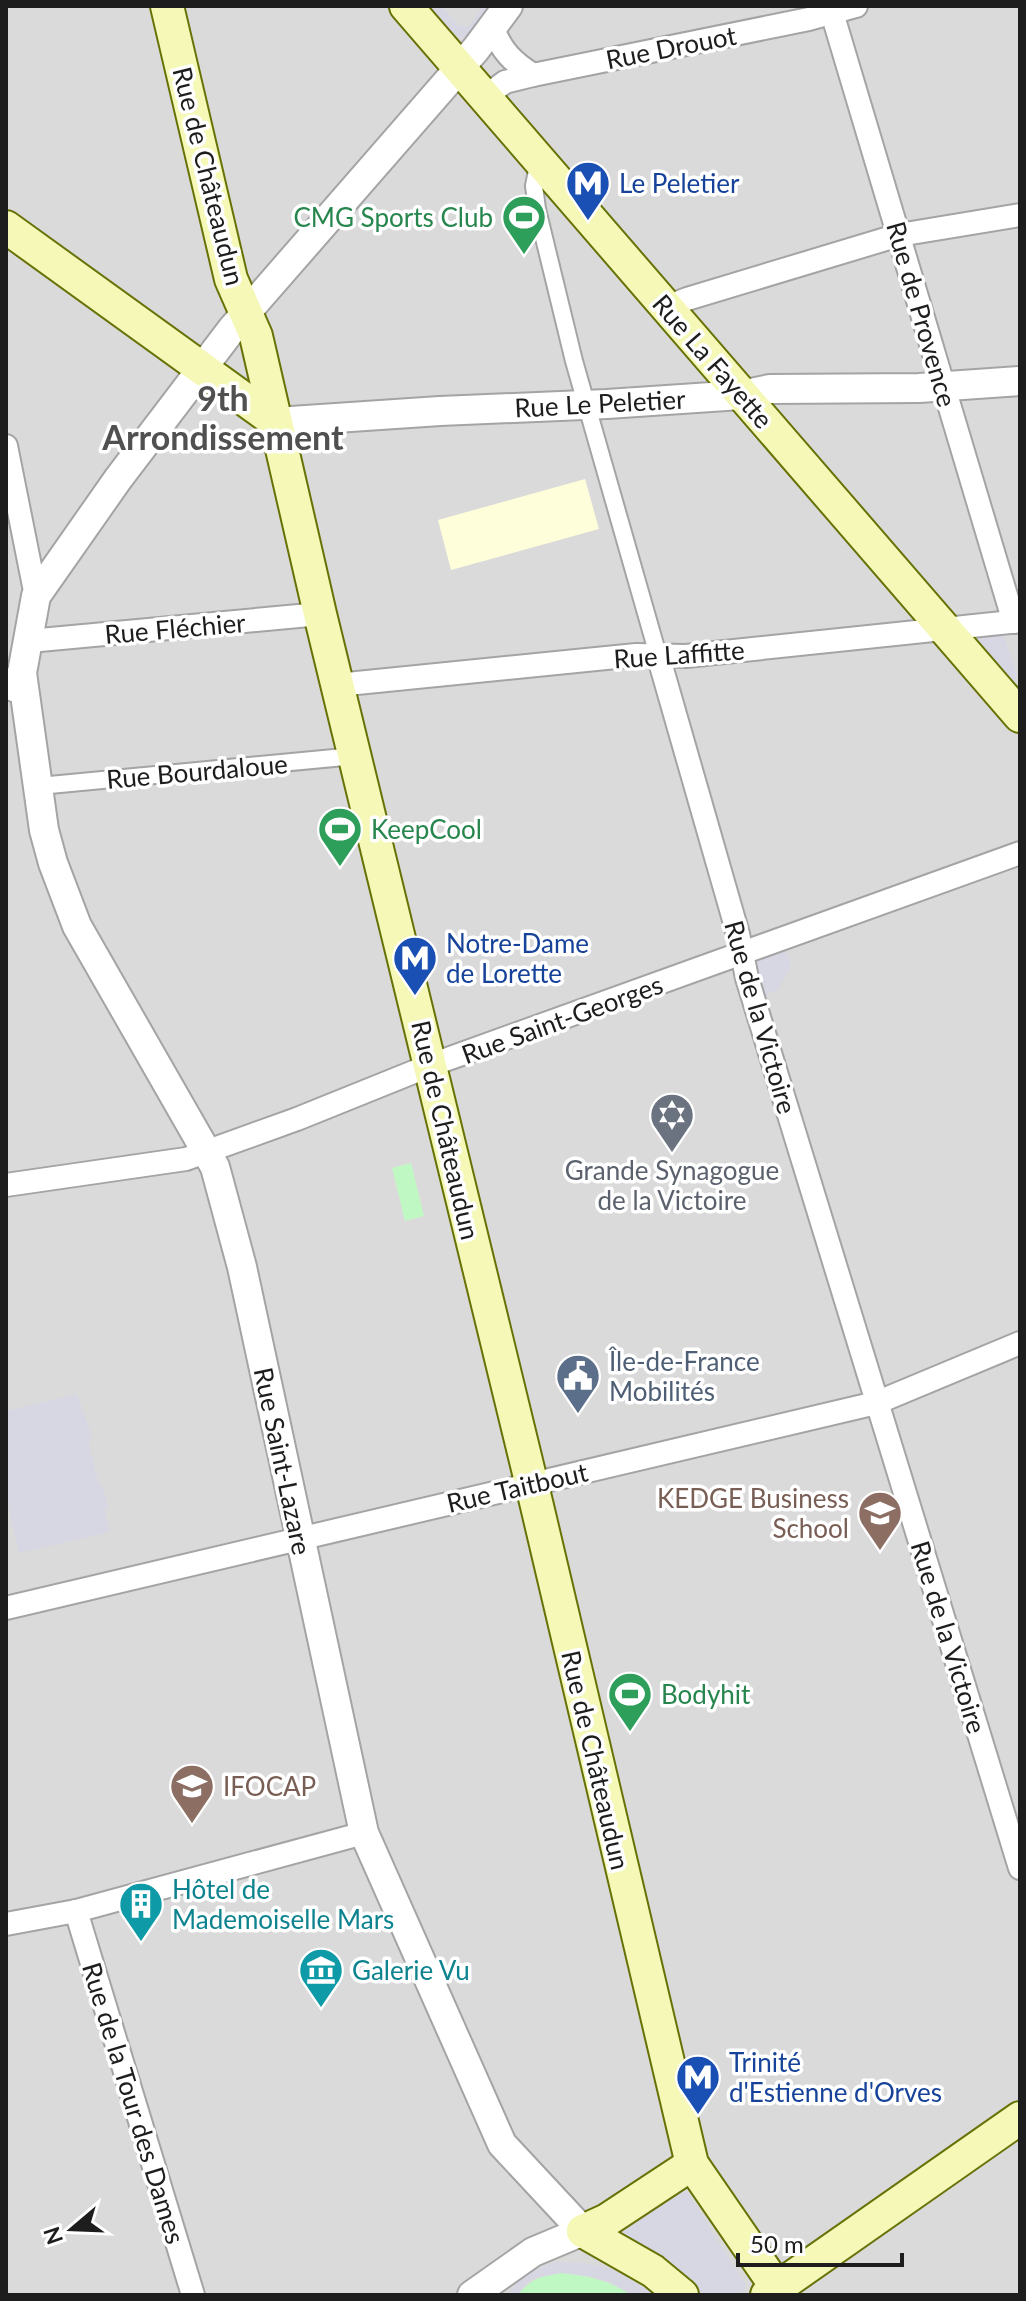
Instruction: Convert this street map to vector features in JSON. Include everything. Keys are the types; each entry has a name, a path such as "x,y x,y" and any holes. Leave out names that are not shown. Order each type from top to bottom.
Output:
{"main road":[{"name":"Rue de Châteaudun","path":"167,6 231,279 256,336 264,412 320,614 431,1065 692,2164"},
{"name":"Rue La Fayette","path":"406,6 1020,716"},
{"path":"6,227 264,412"},
{"path":"583,2231 607,2220 692,2164 776,2293 1020,2118"},
{"path":"583,2231 653,2271 682,2295"}],"street":[{"name":"Rue Drouot","path":"486,96 505,82 533,75 856,6"},
{"name":"Rue de Provence","path":"831,9 1017,622"},
{"path":"36,596 118,479 191,361 246,313 500,17"},
{"path":"500,17 497,42 512,62 533,75"},
{"name":"Rue de la Victoire","path":"539,158 534,186 537,209 586,406 747,978 1020,1868"},
{"path":"667,307 899,235 1020,215"},
{"name":"Rue Le Peletier","path":"264,412 586,406 741,395 770,389 943,386 1020,381"},
{"path":"6,446 36,596 29,641 14,674 6,703"},
{"name":"Rue Fléchier","path":"29,641 320,614"},
{"name":"Rue Laffitte","path":"337,685 658,655 686,656 1017,622"},
{"name":"Rue Saint-Lazare","path":"14,674 26,718 44,830 77,926 215,1167 242,1267 364,1833 502,2144 583,2231"},
{"name":"Rue Bourdaloue","path":"39,786 355,756"},
{"name":"Rue Saint-Georges","path":"6,1185 186,1159 297,1119 431,1065 1020,853"},
{"name":"Rue Taitbout","path":"6,1608 876,1403 1020,1343"},
{"path":"6,1924 76,1911 364,1833"},
{"name":"Rue de la Tour des Dames","path":"76,1911 193,2295"},
{"path":"472,2295 533,2252 583,2231"}],"shaded area":[{"path":"6,6 1020,6 1020,2295 6,2295"},
{"path":"425,6 441,6 459,26 469,26 483,6 493,6 469,35 462,38 449,33"},
{"path":"585,479 599,529 451,570 438,520"},
{"path":"1003,633 1017,676 1015,682 1010,684 969,638"},
{"path":"786,950 791,965 779,989 760,997 752,967 759,959"},
{"path":"77,1394 92,1437 88,1439 99,1486 103,1486 108,1508 104,1509 110,1532 19,1553 6,1496 6,1411"},
{"path":"680,2189 688,2193 746,2286 741,2295 697,2295 616,2232"},
{"path":"555,2262 584,2263 612,2269 656,2295 632,2295 593,2277 562,2273 536,2278 529,2281 517,2295 508,2295 520,2278"}],"green space":[{"path":"411,1163 424,1216 405,1221 392,1168"},
{"path":"562,2273 598,2280 632,2295 518,2295 537,2279"}],"place":[{"name":"Le Peletier","path":"588,222"},
{"name":"CMG Sports Club","path":"524,256"},
{"name":"KeepCool","path":"340,868"},
{"name":"Notre-Dame de Lorette","path":"415,997"},
{"name":"Grande Synagogue de la Victoire","path":"672,1154"},
{"name":"Île-de-France Mobilités","path":"578,1415"},
{"name":"KEDGE Business School","path":"880,1552"},
{"name":"Bodyhit","path":"630,1733"},
{"name":"IFOCAP","path":"192,1825"},
{"name":"Hôtel de Mademoiselle Mars","path":"141,1943"},
{"name":"Galerie Vu","path":"321,2009"},
{"name":"Trinité d'Estienne d'Orves","path":"698,2116"}],"district":[{"name":"9th Arrondissement","path":"223,416"}]}
